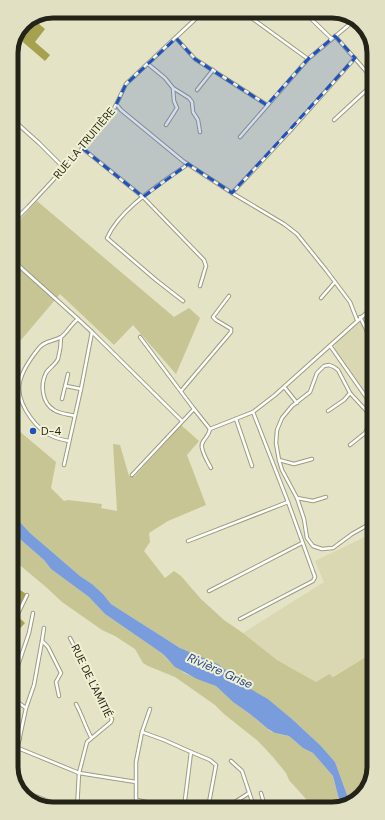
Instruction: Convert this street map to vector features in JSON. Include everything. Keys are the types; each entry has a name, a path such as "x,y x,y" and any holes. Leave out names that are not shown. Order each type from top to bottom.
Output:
{"street":[{"name":"RUE LA TRUITIÈRE","path":"18,218 96,132 117,105 126,84 197,18"},
{"path":"252,18 308,59"},
{"path":"310,18 332,39"},
{"path":"240,137 308,59 350,24"},
{"path":"335,36 367,72"},
{"path":"176,38 195,58 267,105"},
{"path":"232,193 355,58"},
{"path":"148,64 165,78 173,88 190,98 193,112 198,120 200,132"},
{"path":"197,90 213,70"},
{"path":"166,125 177,108 174,101 173,88"},
{"path":"334,120 367,90"},
{"path":"117,105 121,110 188,164 232,193 284,224 297,234 350,302 357,320"},
{"path":"18,124 64,168"},
{"path":"82,148 143,197 206,262 200,286"},
{"path":"183,301 107,239 107,236 122,216 143,197 188,164"},
{"path":"18,266 92,332 182,421"},
{"path":"321,298 335,282"},
{"path":"181,391 231,332 231,329 216,320 213,316 229,296"},
{"path":"210,429 253,412 285,388 367,312"},
{"path":"360,318 367,331"},
{"path":"69,441 54,437 38,427 25,409 19,389 23,372 38,349 46,342 61,337 78,319"},
{"path":"64,465 92,332"},
{"path":"61,337 61,347 57,360 47,372 42,389 47,403 52,409 75,416"},
{"path":"140,337 210,429 209,435 204,440 202,447 211,468"},
{"path":"330,347 367,399"},
{"path":"367,411 350,393 338,370 329,365 324,366 317,373 310,392 285,414 277,430 276,443 279,460 286,479 297,498 304,519 309,542 318,548 333,548 367,525"},
{"path":"62,399 68,374"},
{"path":"66,386 81,389"},
{"path":"285,388 297,403"},
{"path":"328,411 344,400 350,393"},
{"path":"132,475 194,409"},
{"path":"240,619 313,581 315,577 253,412"},
{"path":"236,419 252,466"},
{"path":"350,445 365,433 367,429"},
{"path":"279,460 294,464 312,459"},
{"path":"297,498 313,501 326,497"},
{"path":"188,541 288,502"},
{"path":"208,591 302,543"},
{"path":"18,614 27,595"},
{"path":"18,665 29,633 34,612"},
{"path":"44,628 34,685 26,708 18,748 79,773 136,782"},
{"name":"RUE DE L'AMITIÉ","path":"70,638 112,719 111,722 86,742 79,773 77,802"},
{"path":"42,641 48,647 61,673 56,682 59,696"},
{"path":"18,702 26,708"},
{"path":"76,704 91,737"},
{"path":"145,802 136,800 136,762 142,732 150,709"},
{"path":"142,732 210,760 216,765 209,802"},
{"path":"185,802 191,752"},
{"path":"231,761 242,771 252,802"},
{"path":"235,802 249,793"},
{"path":"261,793 264,802"},
{"path":"31,794 48,801"}],"highlighted area":[{"path":"335,36 355,58 232,193 188,164 143,197 82,148 113,111 126,84 176,38 195,59 267,105 308,59"}],"shaded area":[{"path":"37,22 45,29 35,42 50,55 45,61 21,40 28,28"},
{"path":"37,201 174,317 189,308 200,318 176,374 133,325 114,345 60,294 21,340 18,338 18,222"},
{"path":"367,315 367,396 334,349 336,343"},
{"path":"181,425 199,441 187,455 206,505 168,521 149,533 150,542 144,551 165,578 174,571 181,576 201,599 224,620 277,660 316,682 329,674 333,677 367,656 367,772 360,788 348,798 335,762 321,746 268,699 249,688 218,664 180,648 111,604 92,584 80,576 30,533 18,520 18,430 56,462 51,488 64,501 68,500 102,504 101,508 117,511 113,444 120,445 129,476 134,477"},
{"path":"367,536 367,656 332,677 329,674 316,682 277,660 243,633 324,582 315,561"},
{"path":"18,537 44,560 51,569 89,597 105,614 163,654 184,673 216,686 233,702 270,731 289,736 303,748 313,753 333,776 339,801 306,802 306,799 289,780 286,773 258,741 215,705 175,677 143,663 135,649 115,636 102,630 62,602 18,564"},
{"path":"18,588 26,594 18,611"},
{"path":"18,617 25,623 18,631"}],"water":[{"name":"Rivière Grise","path":"18,520 30,533 80,576 92,584 111,604 180,648 218,664 249,688 268,699 292,719 321,746 335,762 348,798 339,801 333,776 313,753 303,748 289,736 275,733 268,729 233,702 216,686 197,679 175,667 163,654 105,614 89,597 51,569 44,560 18,537"}],"place":[{"name":"D-4","path":"33,431"}]}
